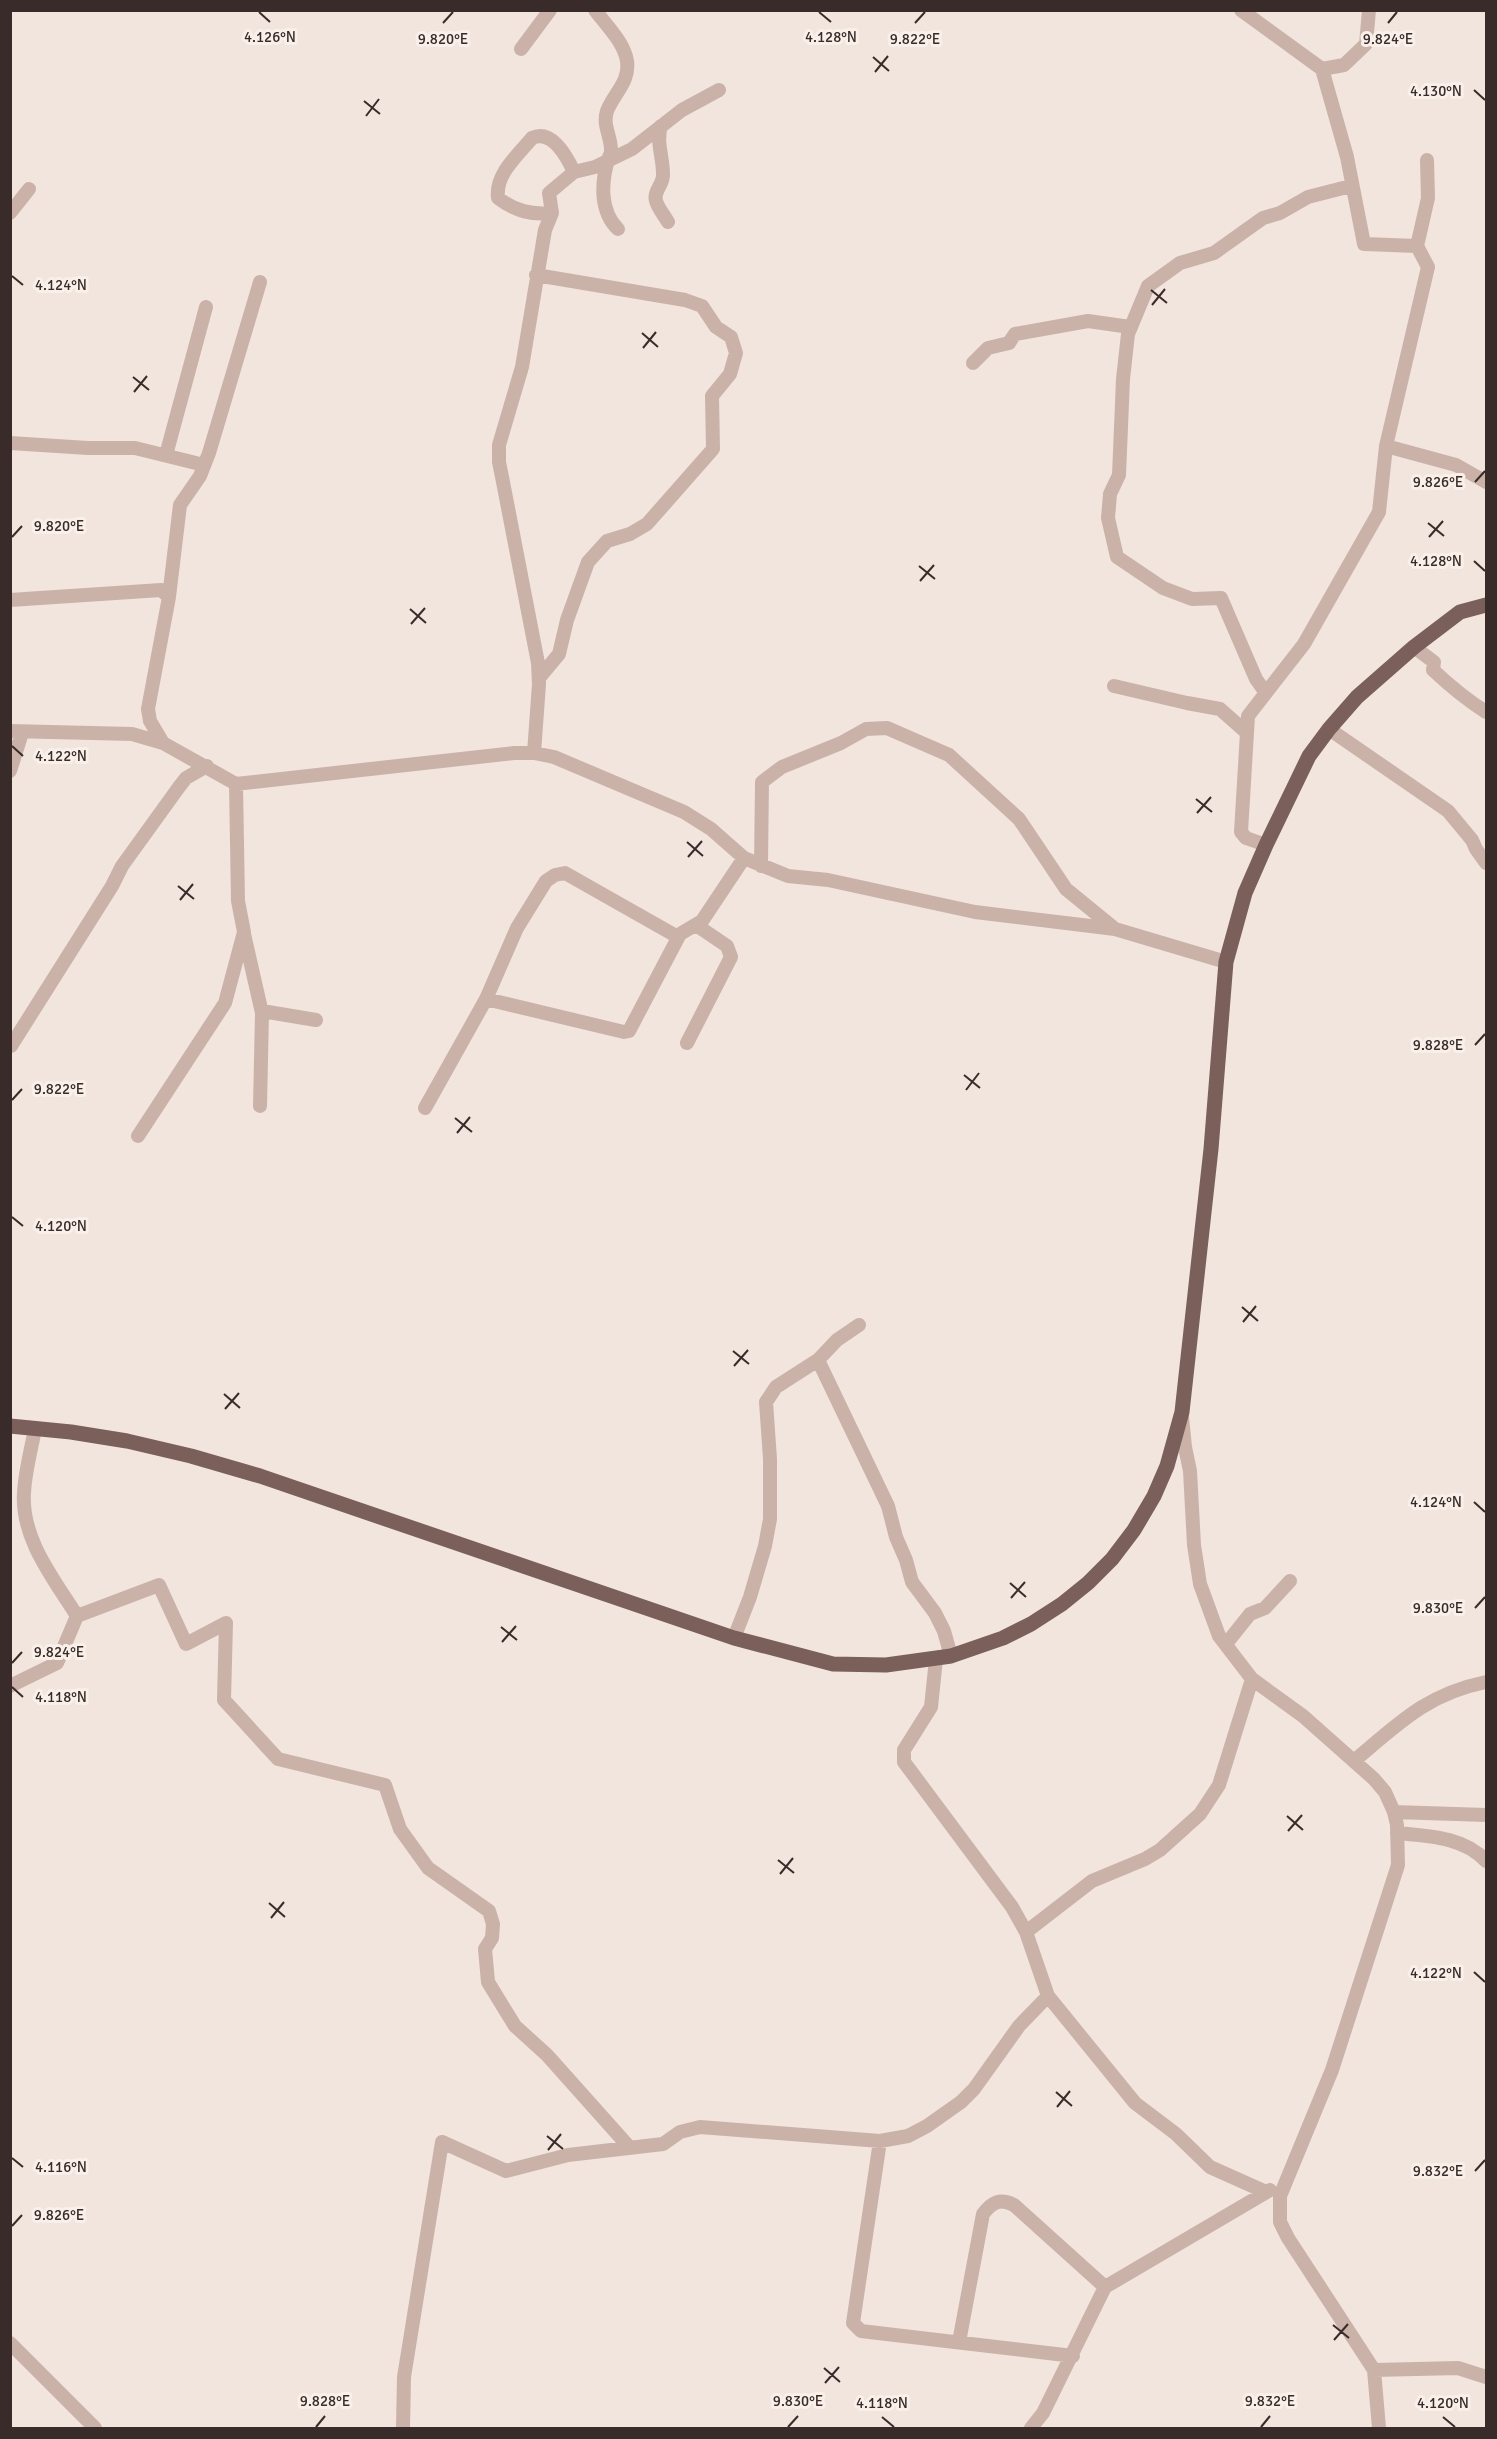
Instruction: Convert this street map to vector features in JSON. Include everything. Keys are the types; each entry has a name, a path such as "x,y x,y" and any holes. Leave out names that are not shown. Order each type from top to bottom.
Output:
{"main road":[{"path":"10,1426 127,1441 212,1462 734,1638 801,1657 849,1665 886,1665 943,1657 985,1645 1031,1624 1080,1590 1112,1559 1134,1530 1154,1496 1167,1466 1182,1412 1210,1149 1226,962 1245,893 1266,845 1309,756 1357,697 1414,647 1460,612 1486,607"}],"street":[{"path":"521,49 550,10"},
{"path":"595,10 622,47 628,64 623,85 613,99 605,119 611,152 607,161 604,207 609,221 618,229"},
{"path":"1241,10 1322,69 1347,157 1364,244 1417,246"},
{"path":"1322,69 1344,65 1366,44 1369,10"},
{"path":"534,753 538,663 499,462 500,445 522,367 545,230 552,213 549,194 574,172 595,167 632,149 682,110 719,90"},
{"path":"661,126 657,138 663,183 656,192 656,199 668,222"},
{"path":"552,213 537,215 524,212 498,198 497,187 503,174 514,158 532,138 538,135 548,138 560,148 574,172"},
{"path":"1266,845 1246,838 1241,832 1248,716 1304,644 1379,512 1386,446 1428,267 1417,246 1428,198 1427,160"},
{"path":"1266,693 1256,679 1221,598 1192,599 1163,588 1117,557 1108,518 1110,494 1119,475 1123,379 1130,327 1148,285 1180,263 1214,253 1263,218 1280,213 1308,197 1351,186"},
{"path":"10,213 28,189"},
{"path":"536,275 685,300 702,306 716,327 731,337 736,353 730,374 712,396 712,449 647,524 630,534 606,541 588,562 567,620 559,654 539,678"},
{"path":"163,743 150,721 148,709 169,597 180,505 200,476 210,453 260,282"},
{"path":"166,455 206,307"},
{"path":"973,363 988,348 1009,343 1015,334 1088,321 1130,327"},
{"path":"10,443 88,448 135,447 204,465"},
{"path":"1386,446 1456,465 1486,482"},
{"path":"10,600 161,590 169,597"},
{"path":"1414,647 1434,662 1433,670 1448,684 1468,701 1486,712"},
{"path":"1114,686 1220,709 1246,732"},
{"path":"761,866 762,782 782,766 842,743 866,729 887,728 949,755 1020,819 1066,890 1115,929"},
{"path":"1329,729 1449,811 1472,840 1486,863"},
{"path":"10,771 16,732 132,734 163,743 236,784 514,753 534,753 554,757 684,812 711,829 744,858 788,876 828,880 975,912 1115,929 1226,962"},
{"path":"11,1046 112,886 122,866 186,778 207,766"},
{"path":"236,784 238,901 262,1013 260,1106"},
{"path":"486,999 624,1032 633,1028 678,937 696,925 744,858"},
{"path":"425,1108 486,999 517,928 546,881 555,875 565,873 678,937"},
{"path":"687,1043 731,957 731,951 727,946 696,925"},
{"path":"138,1136 225,1004 244,932"},
{"path":"262,1013 316,1020"},
{"path":"734,1638 750,1597 765,1546 770,1519 770,1459 766,1402 776,1387 818,1360 837,1340 859,1325"},
{"path":"818,1360 888,1506 912,1582 935,1613 944,1631 943,1657 930,1707 904,1750 904,1762 1003,1893 1026,1932 1048,1996 1135,2103 1176,2134 1210,2167 1266,2192"},
{"path":"1182,1412 1185,1448 1190,1471 1194,1545 1200,1584 1219,1636 1252,1679 1303,1716 1385,1792 1394,1812 1398,1865 1332,2070 1284,2181 1278,2208 1280,2222 1288,2238 1374,2370 1379,2428"},
{"path":"35,1429 24,1494 28,1529 45,1565 77,1616"},
{"path":"1226,1644 1250,1614 1265,1608 1290,1581"},
{"path":"10,1686 57,1663 77,1616 159,1585 186,1644 226,1623 224,1700 278,1759 385,1785 400,1829 428,1868 489,1911 493,1924 492,1938 485,1949 488,1982 515,2026 547,2055 630,2148"},
{"path":"1026,1932 1092,1881 1145,1859 1160,1850 1200,1814 1219,1785 1252,1679"},
{"path":"1354,1761 1414,1710 1434,1698 1486,1682"},
{"path":"1394,1812 1486,1815"},
{"path":"1397,1833 1457,1842 1476,1850 1486,1861"},
{"path":"402,2428 404,2377 442,2142 506,2171 568,2155 663,2144 680,2132 700,2127 880,2141 908,2136 962,2102 985,2077 1019,2026 1048,1996"},
{"path":"880,2141 853,2323 861,2331 1073,2356"},
{"path":"1031,2428 1043,2413 1073,2356 1105,2287 1284,2181"},
{"path":"959,2342 983,2214 991,2204 999,2200 1014,2205 1105,2287"},
{"path":"10,2343 95,2428"},
{"path":"1374,2370 1458,2368 1486,2376"}]}
